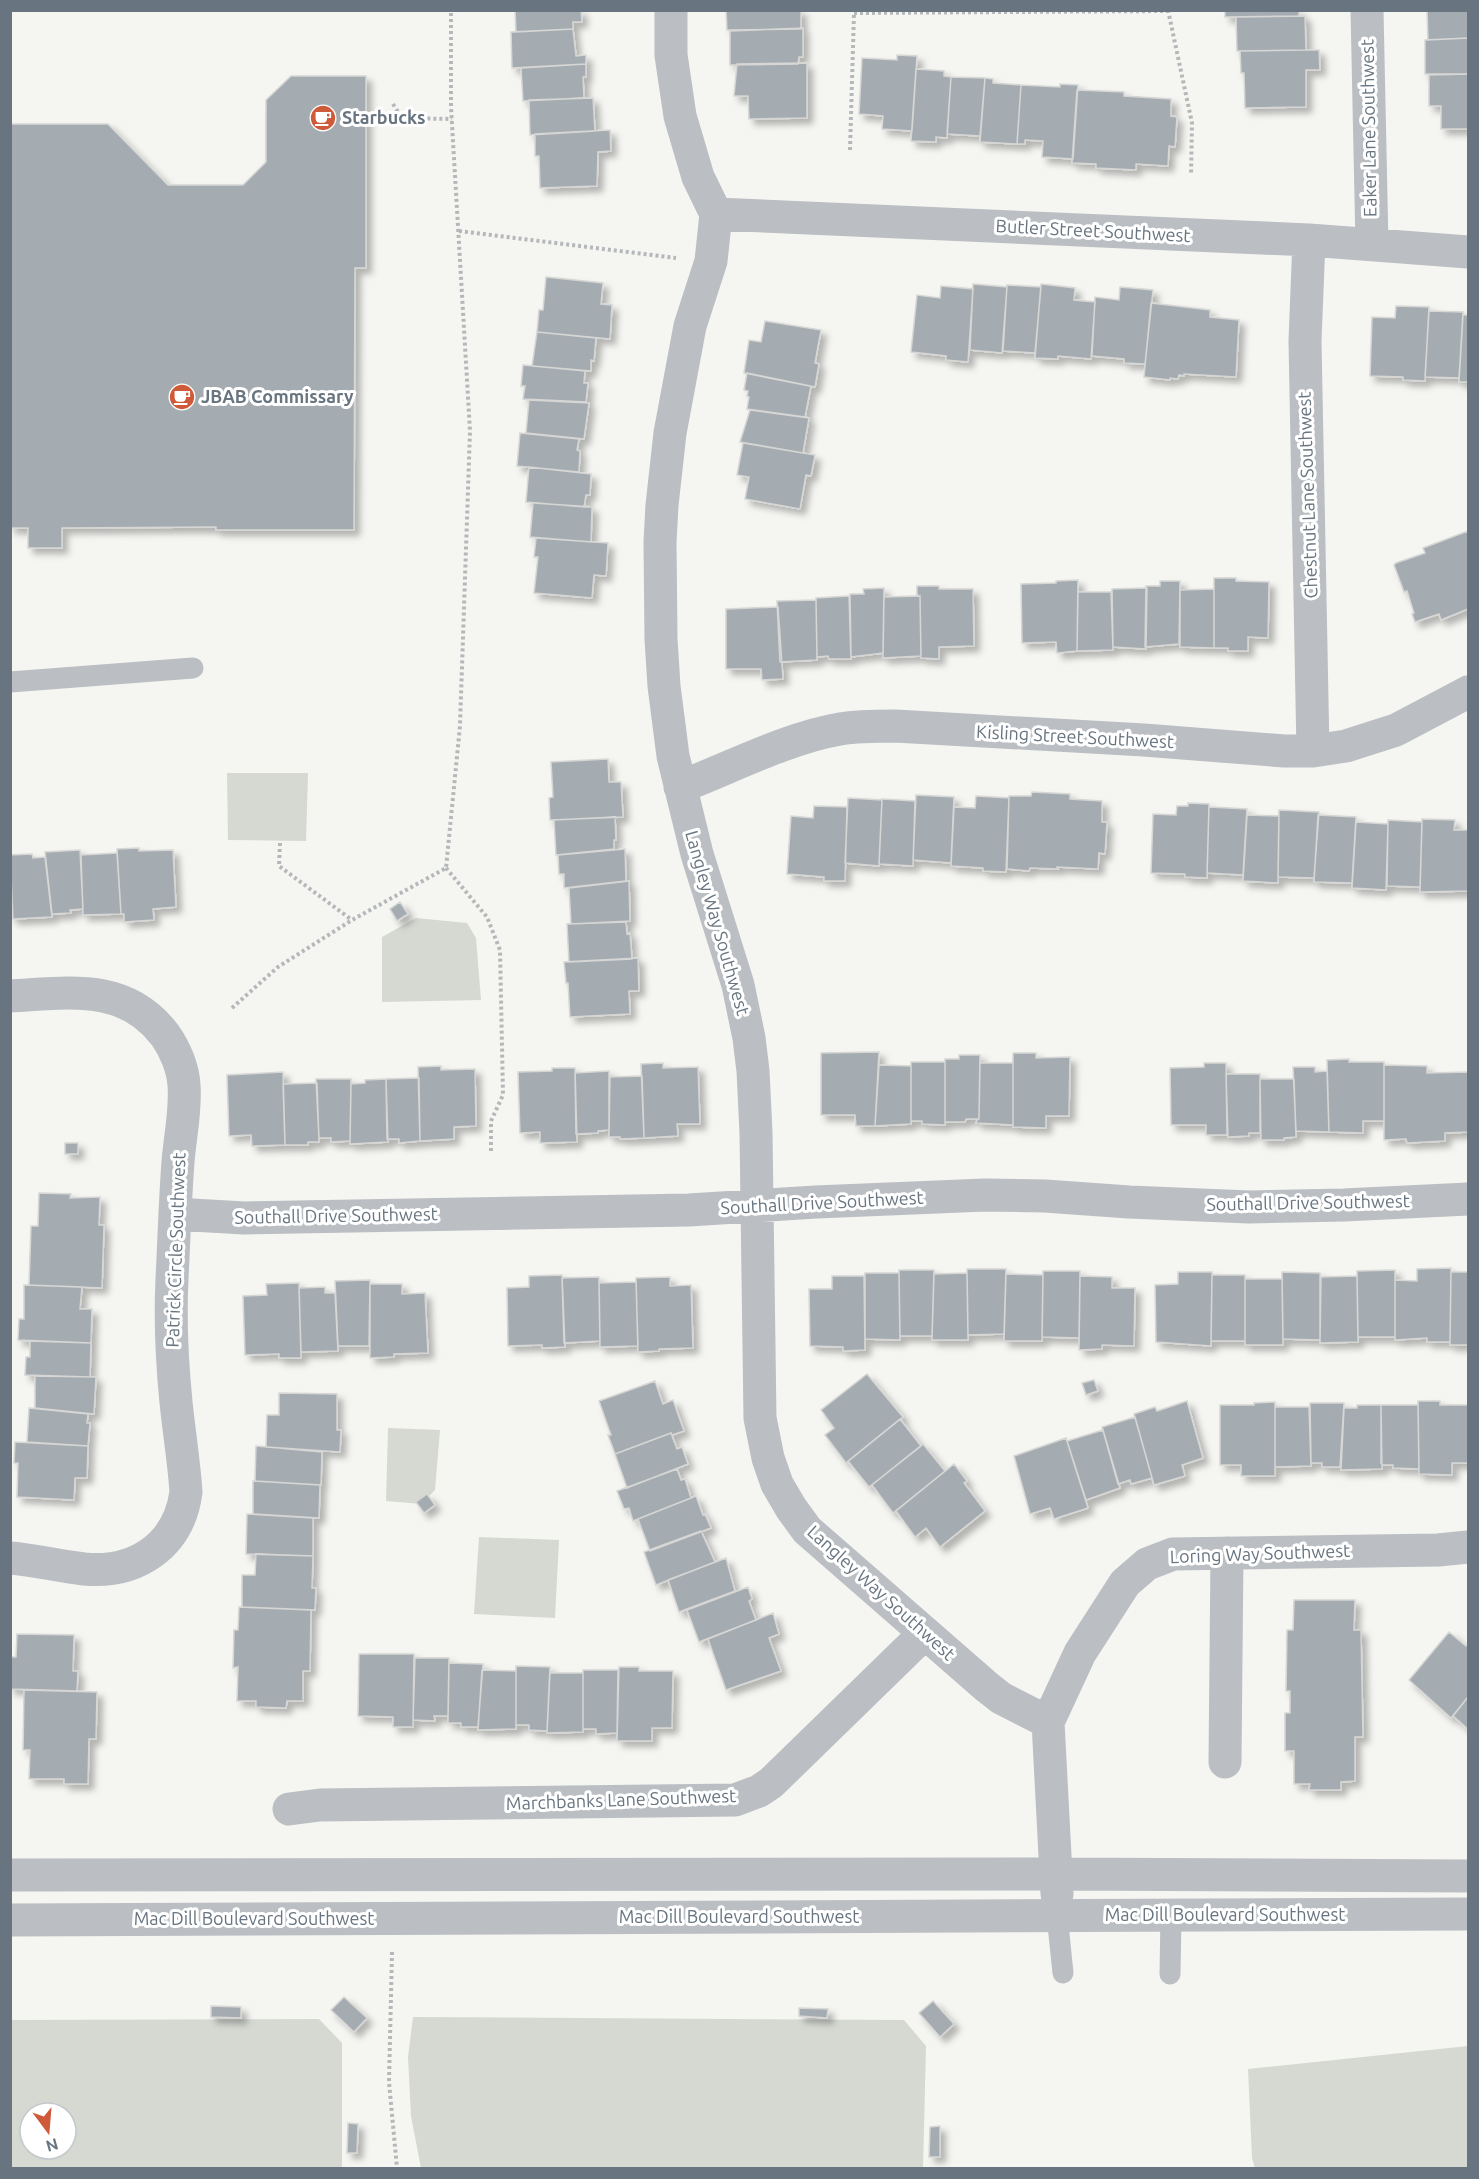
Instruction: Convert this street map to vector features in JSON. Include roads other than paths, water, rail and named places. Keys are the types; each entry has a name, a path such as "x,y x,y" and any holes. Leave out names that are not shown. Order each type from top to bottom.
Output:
{"street":[{"path":"671,10 671,55 680,116 698,177 716,214"},
{"name":"Eaker Lane Southwest","path":"1367,10 1372,245"},
{"name":"Butler Street Southwest","path":"716,214 1309,240 1468,252"},
{"name":"Langley Way Southwest","path":"716,214 709,267 690,326 670,433 662,505 659,603 669,731 680,787 697,854 735,972 745,1016 754,1094 760,1418 768,1458 777,1484 807,1530 1001,1698 1048,1722"},
{"name":"Chestnut Lane Southwest","path":"1309,240 1305,340 1313,751"},
{"name":"Kisling Street Southwest","path":"680,787 783,746 820,734 858,727 895,726 1313,751 1346,746 1396,730 1468,692"},
{"name":"Patrick Circle Southwest","path":"10,996 80,993 108,996 139,1011 165,1035 179,1061 184,1086 184,1112 177,1173 172,1281 173,1360 186,1492 180,1520 164,1544 149,1554 118,1566 84,1569 10,1558"},
{"name":"Southall Drive Southwest","path":"175,1214 256,1218 689,1210 985,1195 1249,1207 1468,1199"},
{"name":"Loring Way Southwest","path":"1057,1916 1048,1722 1080,1653 1125,1583 1135,1572 1153,1561 1173,1554 1438,1550 1468,1547"},
{"path":"1225,1762 1227,1553"},
{"name":"Marchbanks Lane Southwest","path":"289,1809 320,1805 735,1800 759,1791 771,1783 925,1633"},
{"path":"10,1875 1468,1876"},
{"name":"Mac Dill Boulevard Southwest","path":"10,1920 1468,1914"}],"lane":[{"path":"10,682 193,668"},
{"path":"1170,1974 1171,1915"},
{"path":"1057,1916 1063,1973"}],"place":[{"name":"Starbucks","path":"323,118"},
{"name":"JBAB Commissary","path":"182,397"}]}
